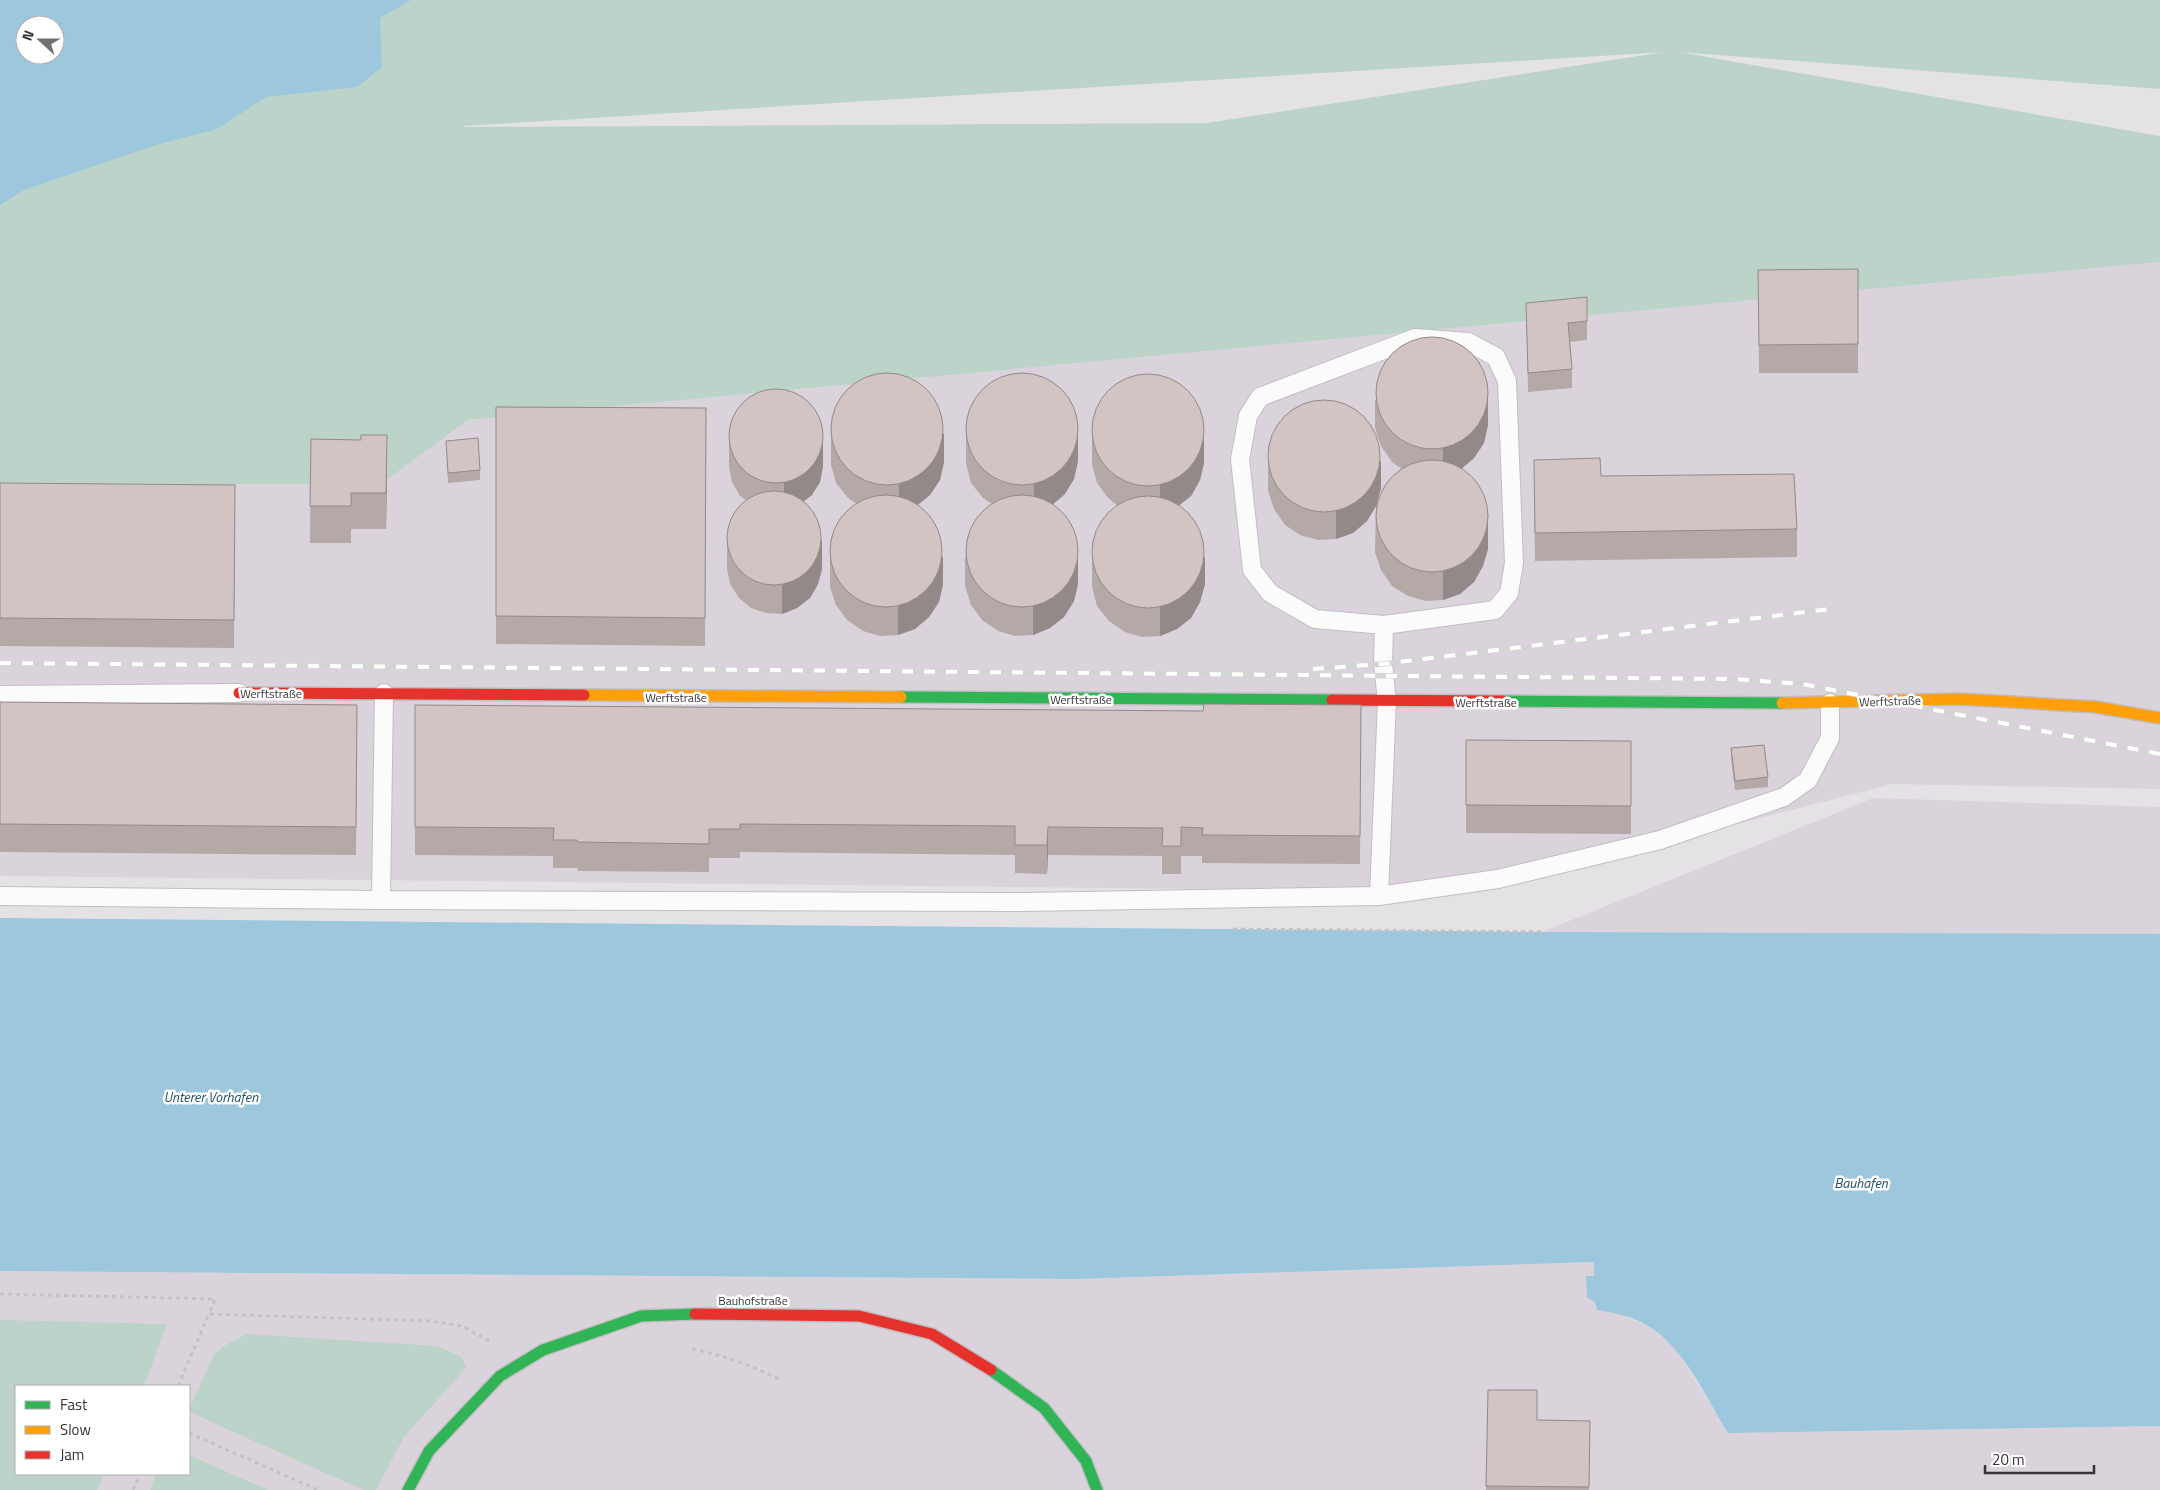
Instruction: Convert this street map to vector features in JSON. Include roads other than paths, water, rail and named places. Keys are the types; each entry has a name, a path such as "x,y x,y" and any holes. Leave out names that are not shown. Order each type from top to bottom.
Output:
{"street":[{"name":"Werftstraße","path":"239,693 1830,703 1960,699 2096,707 2160,718"},
{"name":"Bauhofstraße","path":"408,1490 430,1451 500,1376 543,1350 641,1316 725,1313 859,1316 932,1334 998,1375 1044,1408 1086,1461 1097,1490"}],"lane":[{"path":"1415,338 1468,342 1496,357 1507,381 1514,563 1509,594 1495,610 1384,625 1315,619 1270,594 1252,570 1240,459 1248,416 1260,397 1415,338"},
{"path":"1379,896 1387,701 1383,664 1384,625"},
{"name":"Werftstraße","path":"0,695 239,693"},
{"path":"381,900 384,693"},
{"path":"0,896 381,900 1023,902 1379,896 1498,879 1660,840 1784,797 1808,780 1830,738 1830,703"}],"water":[{"path":"0,0 411,0 380,18 382,67 357,87 266,97 217,129 156,145 24,190 0,205"},
{"name":"Unterer Vorhafen","path":"0,918 1542,932 2160,934 2160,1426 1728,1433 1693,1374 1673,1347 1661,1335 1630,1317 1597,1310 1595,1302 1587,1298 1586,1276 1594,1276 1594,1262 1078,1279 0,1271"}],"railway":[{"path":"1313,669 1383,664 1830,609"},
{"path":"0,663 1733,679 1802,684 2160,754"}],"water label":[{"name":"Bauhafen","path":"1861,1182"}]}
